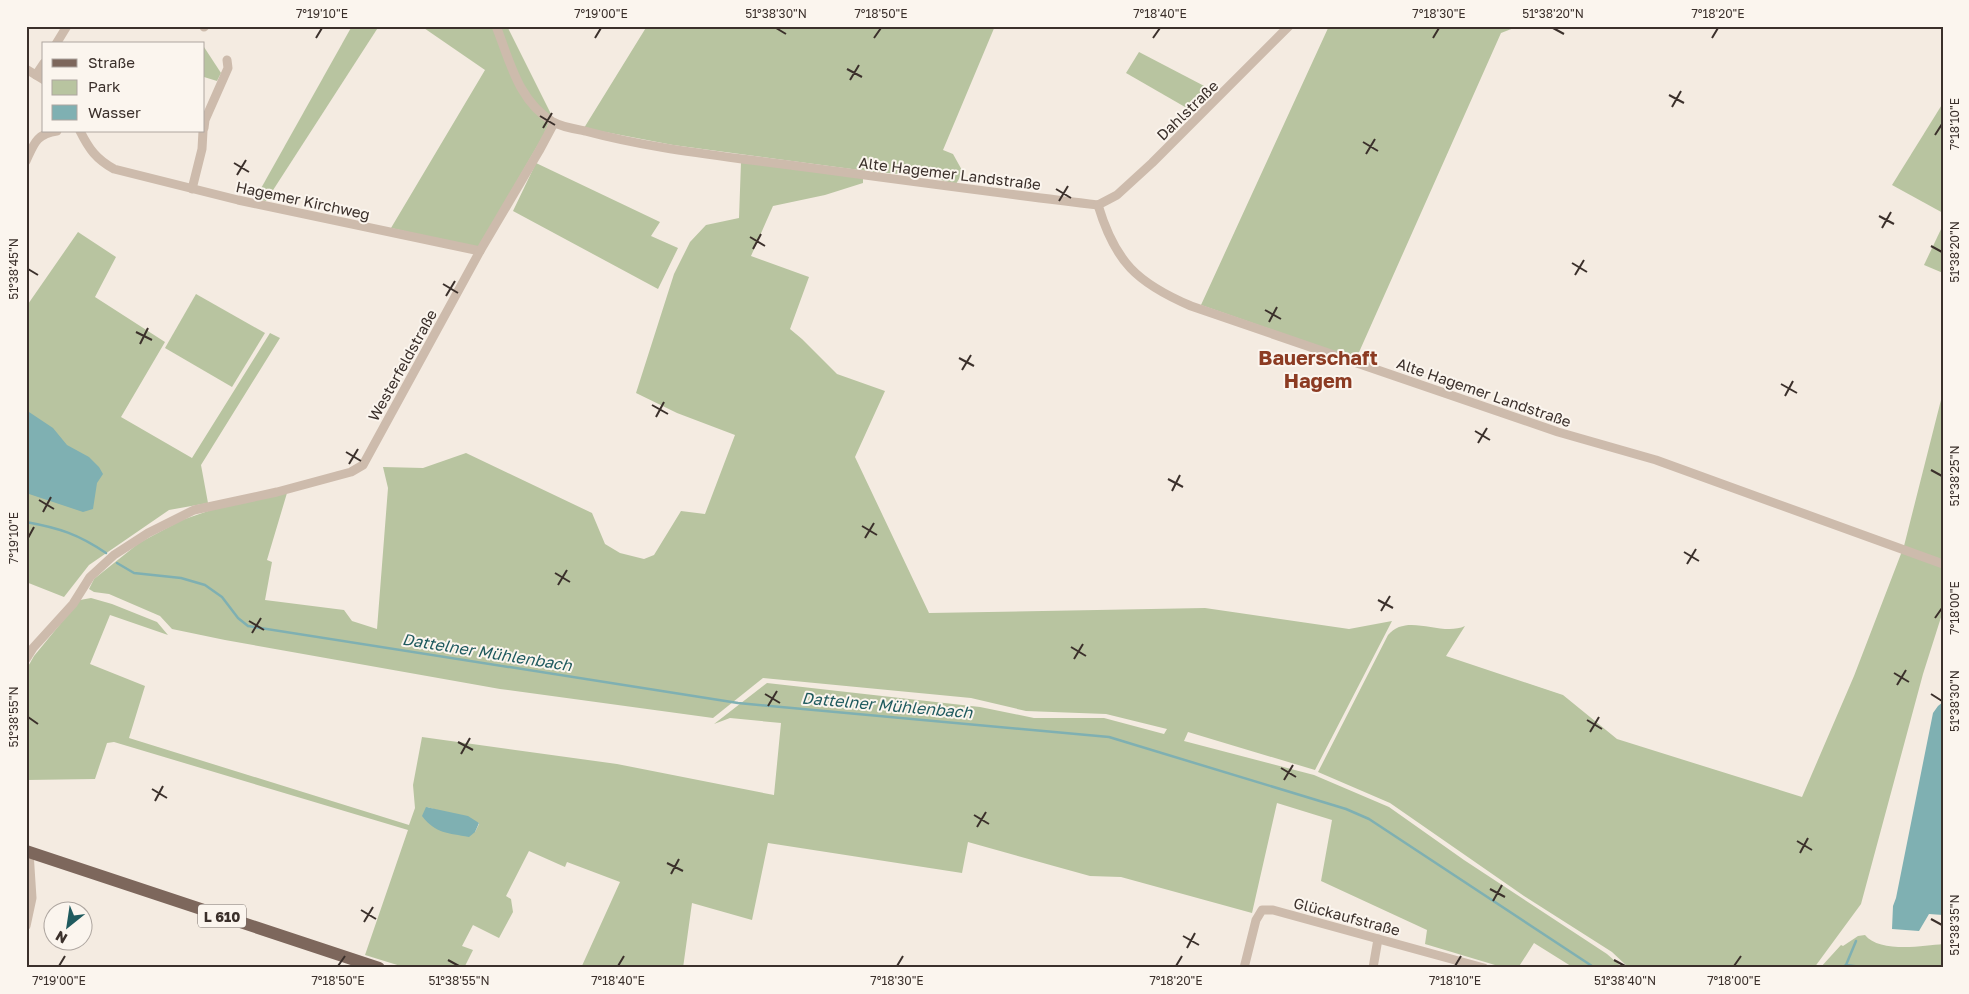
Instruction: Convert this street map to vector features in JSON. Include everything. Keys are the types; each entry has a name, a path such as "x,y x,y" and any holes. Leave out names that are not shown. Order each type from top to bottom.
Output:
{"main road":[{"name":"L 610","path":"28,852 378,968"}],"street":[{"path":"57,42 67,26"},
{"path":"496,26 508,61 524,94 538,110 554,123"},
{"name":"Dahlstraße","path":"1098,205 1117,195 1152,163 1289,26"},
{"path":"205,118 228,68 227,60"},
{"path":"26,69 40,77"},
{"name":"Alte Hagemer Landstraße","path":"554,123 609,138 662,148 878,178 1098,205 1113,246 1137,276 1163,294 1191,306 1558,432 1656,460 1943,564"},
{"name":"Westerfeldstraße","path":"26,659 33,648 73,604 90,577 114,555 148,533 194,510 277,492 351,472 363,465 480,251 540,152 554,123"},
{"path":"26,161 36,140 41,136 54,132"},
{"name":"Hagemer Kirchweg","path":"80,132 89,150 114,169 238,200 480,251"},
{"path":"192,189 202,149 204,132"},
{"path":"26,926 32,898 28,852"},
{"name":"Glückaufstraße","path":"1244,968 1256,920 1262,910 1273,910 1484,968"},
{"path":"1373,968 1378,939"}],"green space":[{"path":"352,26 379,26 266,201 255,199"},
{"path":"421,26 507,26 552,116 543,136 478,248 391,228 485,70"},
{"path":"647,26 995,26 943,150 953,154 963,172 956,184 926,176 874,172 673,145 584,128"},
{"path":"1329,26 1519,26 1501,33 1356,359 1201,305"},
{"path":"205,49 221,73 217,81 205,77"},
{"path":"1139,52 1210,89 1192,111 1126,73"},
{"path":"1943,103 1943,213 1892,185"},
{"path":"741,162 863,178 863,183 825,195 773,206 751,256 809,277 790,329 837,374 885,391 855,457 929,613 1205,608 1349,629 1392,621 1315,770 1188,732 1184,741 1314,775 1389,807 1464,860 1607,954 1623,968 1574,968 1534,943 1518,968 1505,968 1425,944 1427,930 1321,881 1332,820 1277,803 1252,913 1121,877 1090,876 968,842 962,873 768,843 752,920 692,903 683,968 581,968 620,882 567,862 565,867 529,851 506,896 511,899 513,912 499,938 473,925 462,946 473,950 464,968 407,968 365,955 408,830 114,742 107,743 95,779 26,780 26,670 34,656 80,600 91,598 112,604 157,622 168,635 110,615 90,664 145,686 129,738 409,825 415,808 413,785 422,737 617,764 774,795 781,723 730,718 714,724 767,683 980,707 1034,718 1104,718 1164,734 1167,729 1106,714 1026,711 971,698 763,678 713,718 500,689 225,640 172,629 160,616 109,594 94,592 89,589 94,579 139,543 182,520 214,509 287,493 267,560 272,562 265,600 344,610 352,621 377,629 388,488 383,467 423,468 466,453 592,513 605,544 620,553 644,559 654,555 681,511 705,514 735,435 677,413 636,393 674,274 690,242 706,225 739,218","holes":["427,807 479,823 475,832"]},
{"path":"536,163 660,222 651,236 678,248 658,289 513,211"},
{"path":"1943,225 1943,273 1924,265"},
{"path":"78,232 116,257 95,297 165,342 121,417 192,458 270,333 280,338 201,465 208,503 169,510 89,565 64,597 26,582 26,307"},
{"path":"196,294 265,333 232,387 165,348"},
{"path":"1943,392 1943,611 1923,674 1861,904 1814,968 1629,968 1612,952 1524,896 1390,803 1318,772 1388,635 1396,628 1405,625 1446,629 1456,629 1465,626 1446,656 1563,695 1617,739 1802,797 1854,676 1904,546"},
{"path":"1865,935 1872,941 1891,946 1913,947 1943,944 1943,968 1820,968 1841,945 1843,946 1858,936"}],"water":[{"path":"26,410 53,428 67,445 89,457 99,467 103,474 97,483 93,509 83,512 26,493"},
{"path":"1943,702 1943,915 1929,914 1919,931 1892,929 1893,906 1933,713"},
{"path":"426,807 468,816 479,823 475,832 469,837 443,832 437,830 422,816"}],"waterway":[{"name":"Dattelner Mühlenbach","path":"26,522 68,533 106,553"},
{"name":"Dattelner Mühlenbach","path":"117,563 134,573 181,578 205,585 222,597 238,618 248,626 738,703 1109,737 1346,809 1369,819 1595,968"},
{"path":"1846,965 1856,941"},
{"name":"Dattelner Mühlenbach","path":"1841,968 1846,965 1869,968"}],"district":[{"name":"Bauerschaft Hagem","path":"1318,368"}]}
